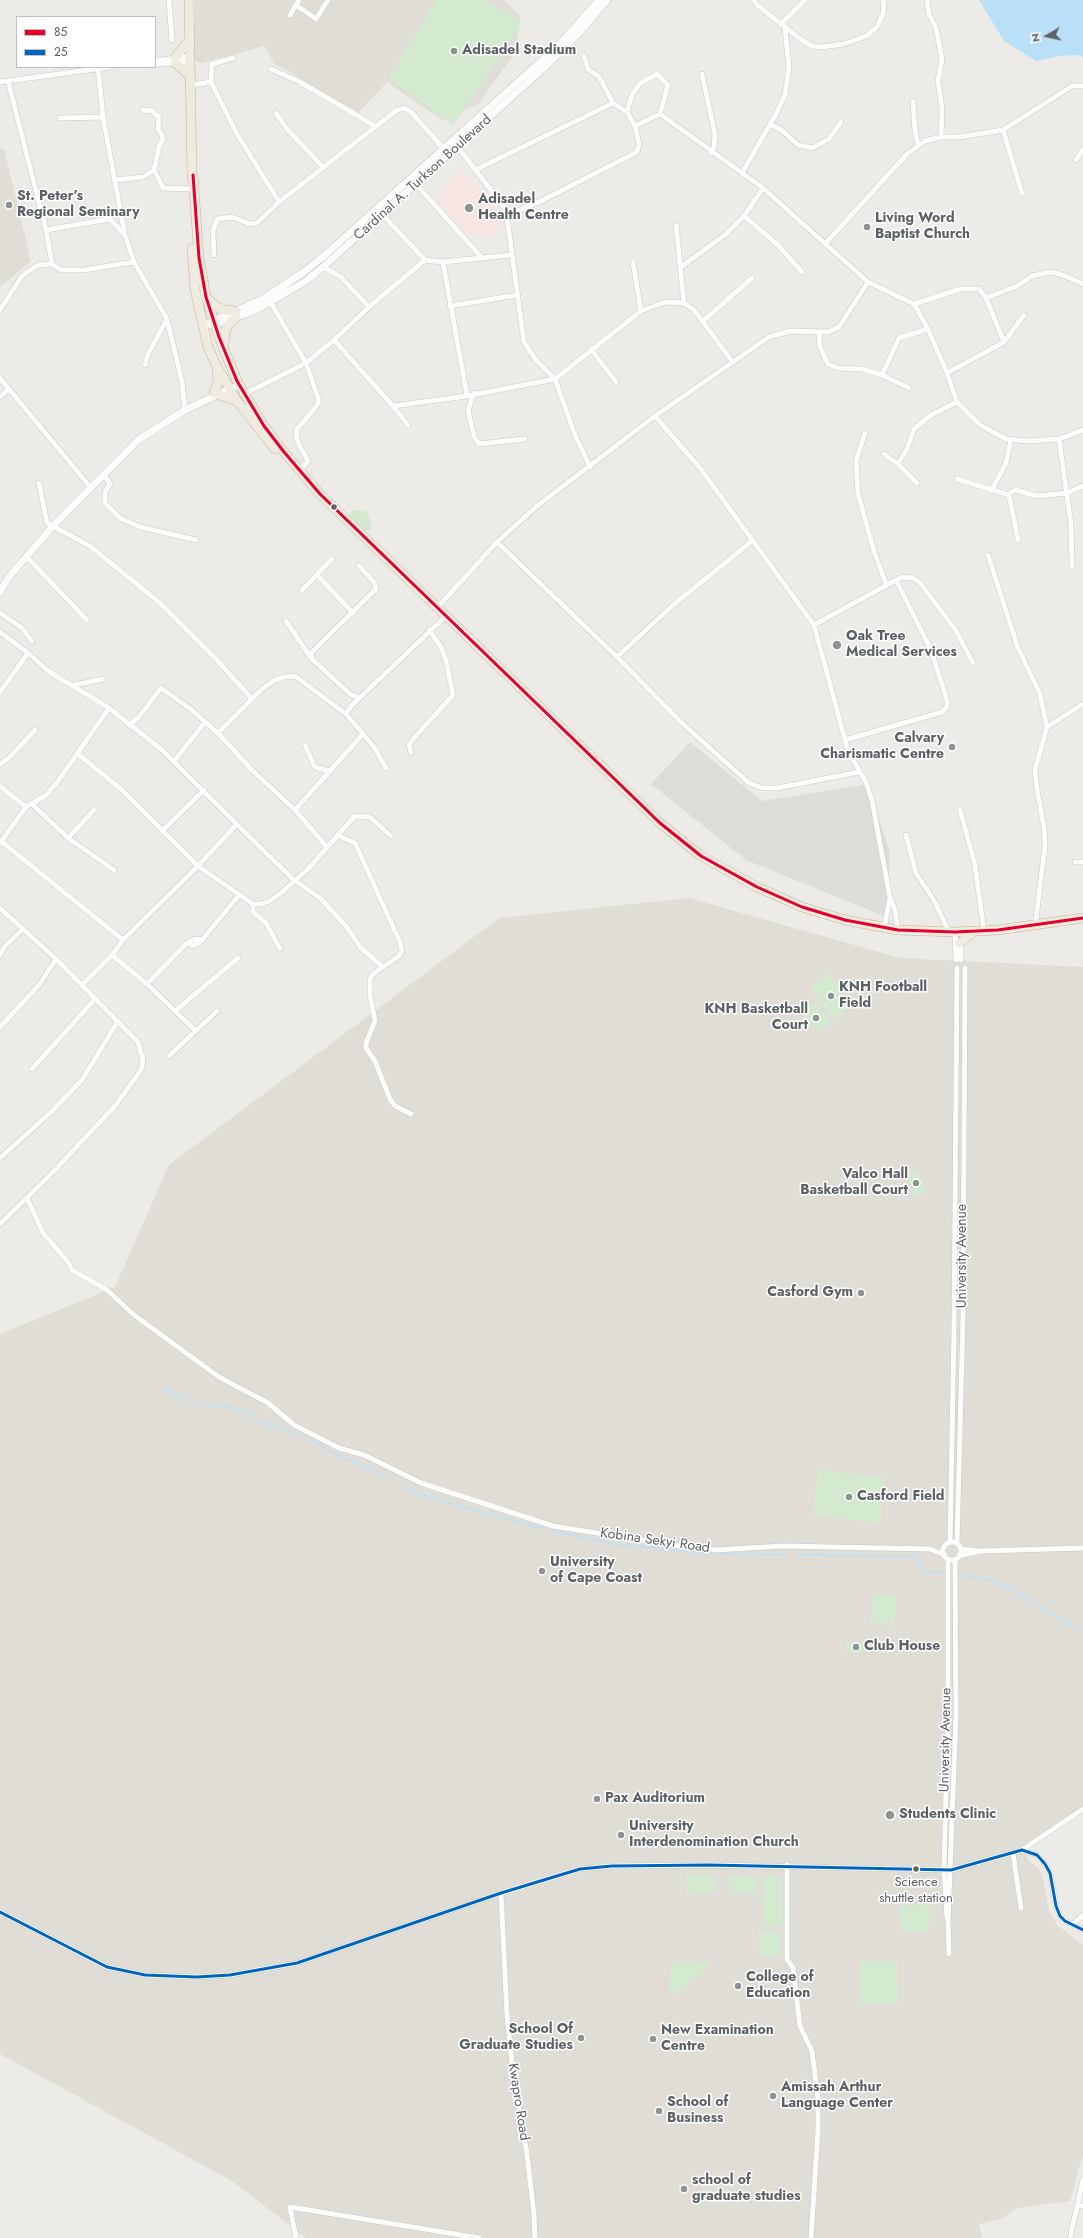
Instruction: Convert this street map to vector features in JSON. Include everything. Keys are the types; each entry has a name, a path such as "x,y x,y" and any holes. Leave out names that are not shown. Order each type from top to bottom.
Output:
{"highway":[{"path":"189,0 193,175 199,258 206,296 208,325 217,367 218,381 214,395 237,401"},
{"path":"190,39 176,60 192,81"},
{"path":"193,175 192,260 195,290 208,325 224,349 238,383 264,426 310,484"},
{"path":"206,296 217,307 236,314 225,332 224,349"},
{"path":"217,367 237,401 281,456 638,804 701,856 750,884 779,898 838,918 884,928 898,930 974,932 1035,926 1083,918"},
{"path":"952,932 958,943 974,932"}],"street":[{"path":"169,0 172,40"},
{"path":"290,15 297,2 316,19 328,0"},
{"name":"Cardinal A. Turkson Boulevard","path":"236,314 265,298 301,274 559,45 599,0"},
{"name":"Cardinal A. Turkson Boulevard","path":"208,325 271,303 306,281 458,147 562,51 608,0"},
{"path":"754,0 757,5 785,29 812,46 822,47 854,41 866,36 877,27 883,14 884,0"},
{"path":"781,24 805,0"},
{"path":"927,0 929,14 936,28 942,59 938,81 942,99 941,137"},
{"path":"742,173 785,95 788,76 785,29"},
{"path":"508,215 541,201 637,152 639,144 634,126 627,112 614,103 599,77 588,69 584,56"},
{"path":"233,58 212,64 211,82 236,132 279,202"},
{"path":"156,61 191,59"},
{"path":"156,64 176,60"},
{"path":"0,82 98,68 103,117 124,235 134,262 166,320 182,382 185,410"},
{"path":"271,68 300,82 375,126"},
{"path":"627,112 632,95 639,84 657,74 668,85 660,114 634,126"},
{"path":"702,74 715,135 712,153"},
{"path":"8,81 46,230 52,264"},
{"path":"192,81 211,82"},
{"path":"825,244 907,154 918,145 925,141 941,137 959,137 1003,130 1072,86 1083,86"},
{"path":"913,101 915,130 918,145"},
{"path":"476,169 614,103"},
{"path":"214,255 213,231 216,219 233,217 253,225 279,202 397,110 404,108 411,112 443,148"},
{"path":"143,110 152,111 159,117 158,129 162,134 163,140 159,146 154,170 163,188 192,189"},
{"path":"276,113 287,128 323,167"},
{"path":"480,114 486,121"},
{"path":"660,114 712,153 763,188 868,282 914,304 928,329 947,373 957,402 980,425 999,436 1012,440 1028,442 1059,439 1083,430"},
{"path":"60,118 103,117"},
{"path":"770,124 783,131 798,145 812,148 830,139 841,122"},
{"path":"1003,130 1022,193"},
{"path":"458,147 504,205 508,215 511,255 524,342 536,360 555,379 574,435 590,467"},
{"path":"1076,160 1083,149"},
{"path":"114,180 143,177 154,170"},
{"path":"416,184 482,258"},
{"path":"681,267 726,234 744,216 763,188"},
{"path":"382,214 425,260 443,262 511,255"},
{"path":"744,216 779,246 802,272"},
{"path":"46,230 110,219 124,235"},
{"path":"676,225 684,303"},
{"path":"244,394 306,363 425,260"},
{"path":"0,310 22,276 38,265 52,264 61,270 84,270 134,262"},
{"path":"443,262 467,396"},
{"path":"633,262 641,310"},
{"path":"323,267 341,277 369,307"},
{"path":"986,298 1017,286 1032,276 1050,272 1060,274 1083,284"},
{"path":"301,274 306,281"},
{"path":"703,321 752,278"},
{"path":"437,608 496,542 537,506 655,416 732,361 770,337 782,332 828,332 839,327 868,282"},
{"path":"914,304 960,289 973,287 978,289 986,298 1004,342"},
{"path":"450,306 517,295"},
{"path":"393,406 467,396 474,393 555,379 641,310 665,302 684,303 703,321 732,361"},
{"path":"271,303 306,363 319,400 315,408 297,429 296,436 308,461 300,470"},
{"path":"947,373 1004,342 1024,315"},
{"path":"145,365 148,354 166,320"},
{"path":"882,375 899,338 928,329"},
{"path":"819,333 820,347 828,364 838,368 862,369 882,375 908,388"},
{"path":"334,340 393,406 408,426"},
{"path":"591,349 616,382"},
{"path":"0,378 91,488"},
{"path":"0,592 8,578 52,527 142,437 185,410 238,383"},
{"path":"0,397 9,389"},
{"path":"474,393 468,410 474,436 479,444 525,439"},
{"path":"898,464 907,450 914,429 931,415 957,402"},
{"path":"655,416 700,468 814,625 845,740 859,772 866,782 872,800 890,898 895,910 898,930"},
{"path":"866,434 856,461 858,494 874,551 886,584"},
{"path":"1059,439 1067,492 1072,567"},
{"path":"992,491 1006,463 1012,440"},
{"path":"884,454 898,464 918,483"},
{"path":"104,475 110,484 105,492 105,503 120,518 140,526 196,540"},
{"path":"958,479 992,491 1009,495"},
{"path":"38,482 44,517 47,523 90,546 160,603 219,662 252,699"},
{"path":"1009,495 1011,492 1016,490 1036,496 1067,492 1083,486"},
{"path":"1009,495 1018,540"},
{"path":"618,657 672,606 752,541"},
{"path":"496,542 618,657 683,724 749,783 763,788 777,788 859,772"},
{"path":"988,555 1018,648 1040,694 1047,727 1035,770 1044,827 1045,847 1035,926"},
{"path":"26,556 87,620"},
{"path":"302,590 332,559"},
{"path":"311,658 312,652 376,589 375,583 359,566"},
{"path":"317,575 353,613"},
{"path":"814,625 886,584 902,577 913,578 920,583 955,629 972,663"},
{"path":"845,740 942,712 947,707 947,700 931,650 896,580"},
{"path":"0,613 22,628 32,641"},
{"path":"346,714 359,698 446,616"},
{"path":"286,621 311,658 350,694 359,698"},
{"path":"411,753 409,745 453,695 446,660 440,646 430,630"},
{"path":"0,632 28,653 48,671 109,708 174,761 204,790 236,825 294,880 320,898 346,926 360,947 382,966"},
{"path":"0,692 28,653"},
{"path":"218,733 262,689 275,680 295,676 346,714 374,747 386,768"},
{"path":"74,686 103,679"},
{"path":"129,725 138,718 161,688 192,710 218,733 252,770 295,810 326,846"},
{"path":"1047,727 1083,704"},
{"path":"109,708 56,784 33,805 26,807 1,842 123,940"},
{"path":"174,761 204,722"},
{"path":"0,764 9,758 35,730"},
{"path":"295,810 363,734"},
{"path":"305,745 314,768 329,772"},
{"path":"78,754 122,790 198,866 253,904 261,904 270,901 308,869 326,846 355,816 363,815 370,817 391,836"},
{"path":"0,786 26,807"},
{"path":"162,831 204,790"},
{"path":"33,805 68,838 114,870"},
{"path":"68,838 95,809"},
{"path":"960,810 975,865 984,931"},
{"path":"82,985 112,955 123,940 198,866 236,825"},
{"path":"337,835 355,843 400,942 402,951 399,956 382,966 370,979 370,995 375,1021 366,1043 366,1048 374,1061 390,1099 395,1106 412,1114"},
{"path":"906,835 916,873 958,943 958,960"},
{"path":"1075,862 1083,862"},
{"path":"147,984 187,942 195,939 202,940 239,895"},
{"path":"884,928 890,898"},
{"path":"253,904 253,912 266,923 280,949"},
{"path":"0,908 22,930 56,959 138,1042 143,1060 141,1070 115,1106 0,1224"},
{"path":"0,955 4,947 22,930"},
{"path":"112,955 147,984 195,1030"},
{"path":"175,1011 238,958"},
{"path":"0,1028 39,985 56,959"},
{"name":"University Avenue","path":"950,1543 958,968"},
{"name":"University Avenue","path":"957,1543 963,1317 965,968"},
{"path":"32,1069 95,999"},
{"path":"169,1056 195,1030 216,1012"},
{"path":"0,1158 51,1112 82,1080 118,1021"},
{"name":"Kobina Sekyi Road","path":"27,1198 43,1233 77,1274 107,1290 134,1315 192,1358 219,1377 268,1403 294,1425 339,1448 364,1455 398,1473 453,1494 553,1526 672,1545 715,1550 784,1546 930,1549 946,1557"},
{"path":"930,1549 944,1548 950,1543 957,1543 961,1549"},
{"path":"944,1548 946,1557 957,1557 981,1551"},
{"path":"961,1549 981,1551 1083,1548"},
{"path":"957,1557 961,1549"},
{"name":"University Avenue","path":"946,1557 948,1714 944,1869 946,1917 948,1921"},
{"name":"University Avenue","path":"949,1954 948,1921 956,1715 957,1557"},
{"path":"0,1912 107,1967 145,1975 197,1977 230,1975 297,1963 564,1873 601,1867 787,1865 951,1870 1022,1850 1083,1809"},
{"path":"1022,1850 1037,1856 1045,1864 1050,1873 1056,1906 1060,1916 1072,1925 1083,1930"},
{"path":"1013,1853 1021,1908"},
{"path":"787,1865 787,1959 793,1968 800,2026 812,2051 818,2099 818,2130 811,2238"},
{"name":"Kwapro Road","path":"501,1893 507,2015 514,2081 527,2154 535,2238"},
{"path":"1072,1925 1083,1915"},
{"path":"1070,2238 1083,2180"},
{"path":"1077,2205 1083,2206"},
{"path":"296,2238 290,2207 479,2238"}],"shaded area":[{"path":"195,0 504,0 520,16 516,52 478,104 442,120 387,82 359,112 323,95 296,75 274,64 265,46 201,63 196,62 194,55"},
{"name":"St. Peter’s Regional Seminary","path":"0,149 4,149 31,261 0,287"},
{"name":"Adisadel Health Centre","path":"461,171 504,218 494,233 468,234 435,198"},
{"path":"690,742 762,801 868,784 889,850 889,918 746,860 651,784"},
{"name":"University of Cape Coast","path":"689,898 900,958 1083,967 1083,1809 1025,1849 1029,1861 1038,1868 1043,1876 1049,1911 1057,1925 1083,1945 1083,2154 1070,2201 1017,2208 1001,2219 979,2224 982,2238 306,2238 232,2181 0,2054 0,1334 115,1287 169,1165 499,918"}],"green space":[{"name":"Adisadel Stadium","path":"437,0 486,0 522,23 453,125 388,78"},
{"path":"353,510 364,511 369,515 371,523 370,530 365,531 348,515"},
{"name":"KNH Football Field","path":"829,973 852,1004 833,1019 810,988"},
{"name":"KNH Basketball Court","path":"814,1003 831,1023 819,1033 802,1012"},
{"name":"Valco Hall Basketball Court","path":"920,1171 925,1193 913,1196 907,1173"},
{"name":"Casford Field","path":"818,1470 885,1478 880,1523 813,1515"},
{"path":"873,1594 897,1596 894,1625 871,1623"},
{"name":"Club House","path":"846,1642 866,1642 866,1653 846,1652"},
{"path":"687,1875 715,1875 715,1891 687,1895"},
{"path":"762,1875 782,1876 783,1926 763,1926"},
{"path":"755,1876 755,1894 729,1889 729,1877"},
{"path":"929,1904 929,1932 900,1932 900,1906"},
{"path":"759,1931 780,1931 781,1955 759,1955"},
{"path":"859,1961 897,1961 898,2003 859,2003"},
{"path":"673,1963 709,1963 709,1966 674,1995 669,1992 671,1967"}],"water":[{"path":"979,0 1083,0 1083,58 1079,55 1058,56 1036,61 1004,41"}],"waterway":[{"path":"163,1388 202,1406 223,1406 239,1409 268,1424 303,1436"},
{"path":"311,1440 345,1459 380,1473 389,1479"},
{"path":"401,1486 441,1501 545,1529"},
{"path":"551,1531 616,1544 705,1553 789,1555"},
{"path":"797,1555 916,1556 921,1564 930,1572 943,1572"},
{"path":"964,1575 988,1580 1010,1589 1070,1625 1083,1630"}],"transit line":[{"name":"85","path":"193,175 199,258 206,297 219,337 237,381 264,426 320,494 660,823 701,856 757,887 802,907 845,920 898,930 955,932 998,930 1083,918"},
{"name":"25","path":"0,1912 107,1967 145,1975 197,1977 230,1975 297,1963 501,1893 580,1869 612,1866 709,1865 951,1870 1022,1850 1037,1855 1045,1864 1050,1873 1056,1906 1060,1916 1065,1921 1083,1930"}],"place":[{"name":"Adisadel Stadium","path":"454,51"},
{"name":"St. Peter’s Regional Seminary","path":"9,205"},
{"name":"Adisadel Health Centre","path":"469,208"},
{"name":"Living Word Baptist Church","path":"867,227"},
{"name":"Oak Tree Medical Services","path":"837,645"},
{"name":"Calvary Charismatic Centre","path":"952,747"},
{"name":"KNH Football Field","path":"831,996"},
{"name":"KNH Basketball Court","path":"816,1018"},
{"name":"Valco Hall Basketball Court","path":"916,1183"},
{"name":"Casford Gym","path":"861,1293"},
{"name":"Casford Field","path":"849,1497"},
{"name":"University of Cape Coast","path":"542,1571"},
{"name":"Club House","path":"856,1647"},
{"name":"Pax Auditorium","path":"597,1799"},
{"name":"Students Clinic","path":"890,1815"},
{"name":"University Interdenomination Church","path":"621,1835"},
{"name":"Science shuttle station","path":"916,1869"},
{"name":"College of Education","path":"738,1986"},
{"name":"School Of Graduate Studies","path":"581,2038"},
{"name":"New Examination Centre","path":"653,2039"},
{"name":"Amissah Arthur Language Center","path":"773,2096"},
{"name":"School of Business","path":"659,2111"},
{"name":"school of graduate studies","path":"684,2189"}]}
